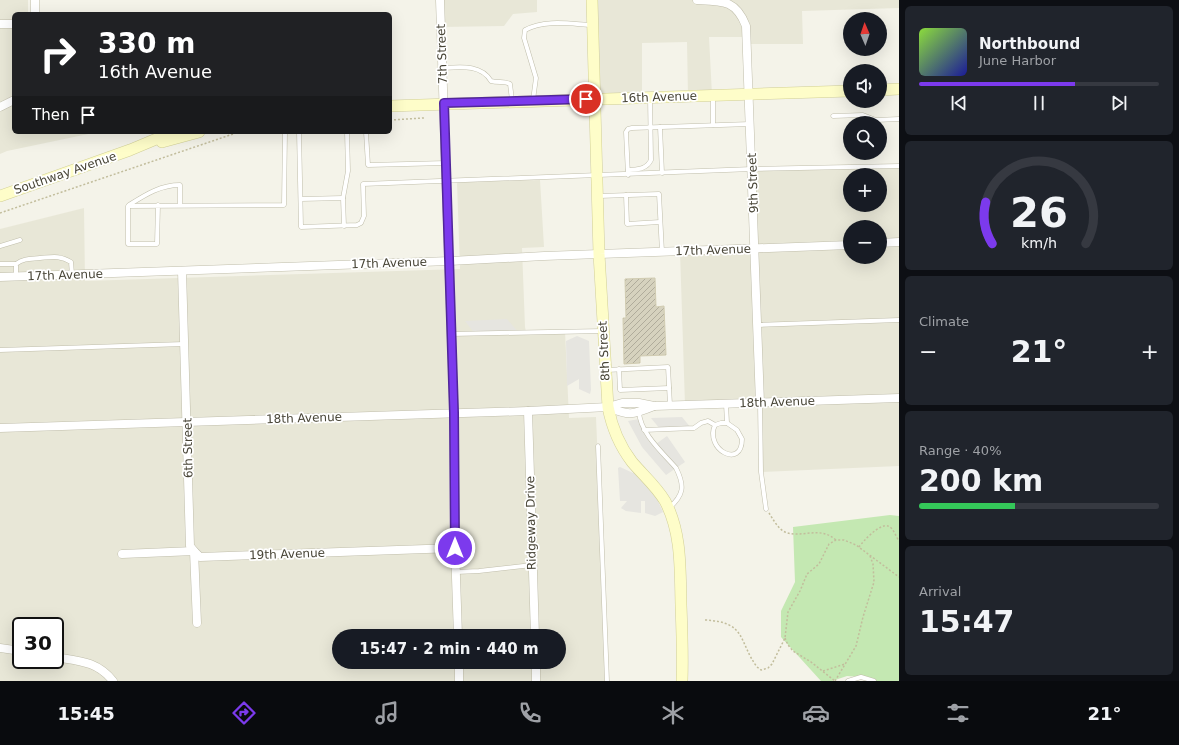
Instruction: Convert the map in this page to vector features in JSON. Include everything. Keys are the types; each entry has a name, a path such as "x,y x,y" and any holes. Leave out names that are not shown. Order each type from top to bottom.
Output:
{"main road":[{"name":"8th Street","path":"592,0 599,254 608,407 614,433 621,446 632,462 656,487 668,508 677,535 679,548 683,653 682,681"},
{"path":"887,90 899,89"},
{"name":"16th Avenue","path":"444,103 843,91"},
{"path":"392,106 444,103"},
{"name":"Southway Avenue","path":"0,196 130,150 169,134"},
{"name":"Southway Avenue","path":"130,150 193,134"}],"street":[{"path":"35,0 35,12"},
{"name":"7th Street","path":"440,0 450,261 458,629"},
{"name":"9th Street","path":"698,0 725,1 737,9 743,17 746,26 750,94 760,403"},
{"path":"0,24 12,24"},
{"path":"0,107 12,101"},
{"path":"887,243 899,242"},
{"name":"17th Avenue","path":"0,277 450,261 843,244"},
{"name":"6th Street","path":"182,271 190,546 194,551 197,623"},
{"name":"18th Avenue","path":"0,428 528,411 608,407 622,403 654,406 899,398"},
{"name":"18th Avenue","path":"608,407 624,414 639,412 654,406"},
{"name":"Ridgeway Drive","path":"528,411 535,629"},
{"name":"19th Avenue","path":"122,554 194,551 200,557 455,548"},
{"path":"0,648 12,650"},
{"path":"64,659 96,666 108,674 113,681"},
{"path":"458,669 459,681"},
{"path":"536,669 536,681"}],"lane":[{"path":"533,100 536,78 524,38 525,30 533,26 546,24 564,23 593,25"},
{"path":"443,68 474,68 488,76 491,81 497,83 507,82 510,84 512,101"},
{"path":"712,95 713,125"},
{"path":"299,134 301,227 357,225 361,223 364,216 363,184 597,176 642,169 650,164 652,155 650,97"},
{"path":"832,116 863,115 876,120 899,119"},
{"path":"628,172 626,132 628,129 750,124"},
{"path":"660,127 662,173"},
{"path":"128,206 284,205 285,134"},
{"path":"344,226 343,198 348,171 348,134"},
{"path":"366,134 368,165 446,163"},
{"path":"628,172 662,173 752,169 899,166"},
{"path":"128,206 148,193 173,185 180,185 180,205"},
{"path":"597,196 659,194 662,252"},
{"path":"626,195 626,224 660,222"},
{"path":"301,199 343,198"},
{"path":"128,206 128,244 157,244 158,206"},
{"path":"0,246 20,240"},
{"path":"0,264 16,264 26,259 55,256 71,262 72,274"},
{"path":"16,264 16,276"},
{"path":"758,325 899,320"},
{"path":"452,334 603,330"},
{"path":"0,350 184,344"},
{"path":"605,370 668,367 670,405"},
{"path":"619,369 620,390 669,388"},
{"path":"760,403 761,472 766,509"},
{"path":"726,404 727,423"},
{"path":"639,412 639,419 644,430 676,468 679,475 682,491 676,502 668,508"},
{"path":"644,430 694,428 705,421 711,422 715,425"},
{"path":"727,423 737,430 742,439 740,450 734,454 727,454 716,445 713,432 715,425 727,423"},
{"path":"598,446 607,681"},
{"path":"456,572 532,565"},
{"path":"848,681 861,677 874,681"}],"path":[{"path":"392,120 424,118"},
{"path":"0,212 233,134"},
{"path":"766,509 777,525 785,532 794,534 818,532 831,535 836,540"},
{"path":"859,547 863,541 877,531 879,527 884,526 891,528 899,541"},
{"path":"705,620 721,623 738,631 753,662 762,670 768,668 772,664 785,638 788,612 800,591 807,574 819,564 829,544 836,540 844,540 859,547 899,577"},
{"path":"785,638 793,651 835,681 856,646 874,582 874,568 870,556"},
{"path":"822,671 845,664"}],"shaded area":[{"path":"0,0 28,0 28,12 12,12 12,134 88,134 7,151 0,154"},
{"path":"440,0 537,0 537,12 513,14 504,26 441,27"},
{"path":"592,0 899,0 899,8 802,11 803,44 747,44 747,37 709,37 712,95 688,96 687,42 642,43 642,97 595,99"},
{"path":"899,167 899,466 761,472 760,403 685,405 680,251 755,249 752,171 843,169 843,212 887,212 887,168 862,168"},
{"path":"540,180 544,247 522,248 525,327 526,332 565,331 569,418 596,417 607,681 0,681 0,229 84,208 85,281 460,269 457,182"},
{"path":"507,319 519,333 475,334 465,321"},
{"path":"577,336 589,341 590,394 579,389 579,379 567,386 566,341"},
{"path":"682,417 691,428 660,429 651,418"},
{"path":"639,419 656,444 667,436 685,462 666,475 642,447 628,421"},
{"path":"620,467 633,473 635,472 657,499 663,512 655,516 645,513 645,501 641,501 641,513 626,511 621,508 627,501 620,501 618,468"}],"green space":[{"path":"890,515 899,516 899,681 874,681 861,677 847,676 832,681 821,681 781,637 781,611 795,582 793,527"}],"building":[{"path":"655,278 656,307 664,306 666,355 640,356 640,363 624,364 623,318 626,318 625,279"}],"route":[{"path":"455,548 454,413 444,103 586,99"}]}
